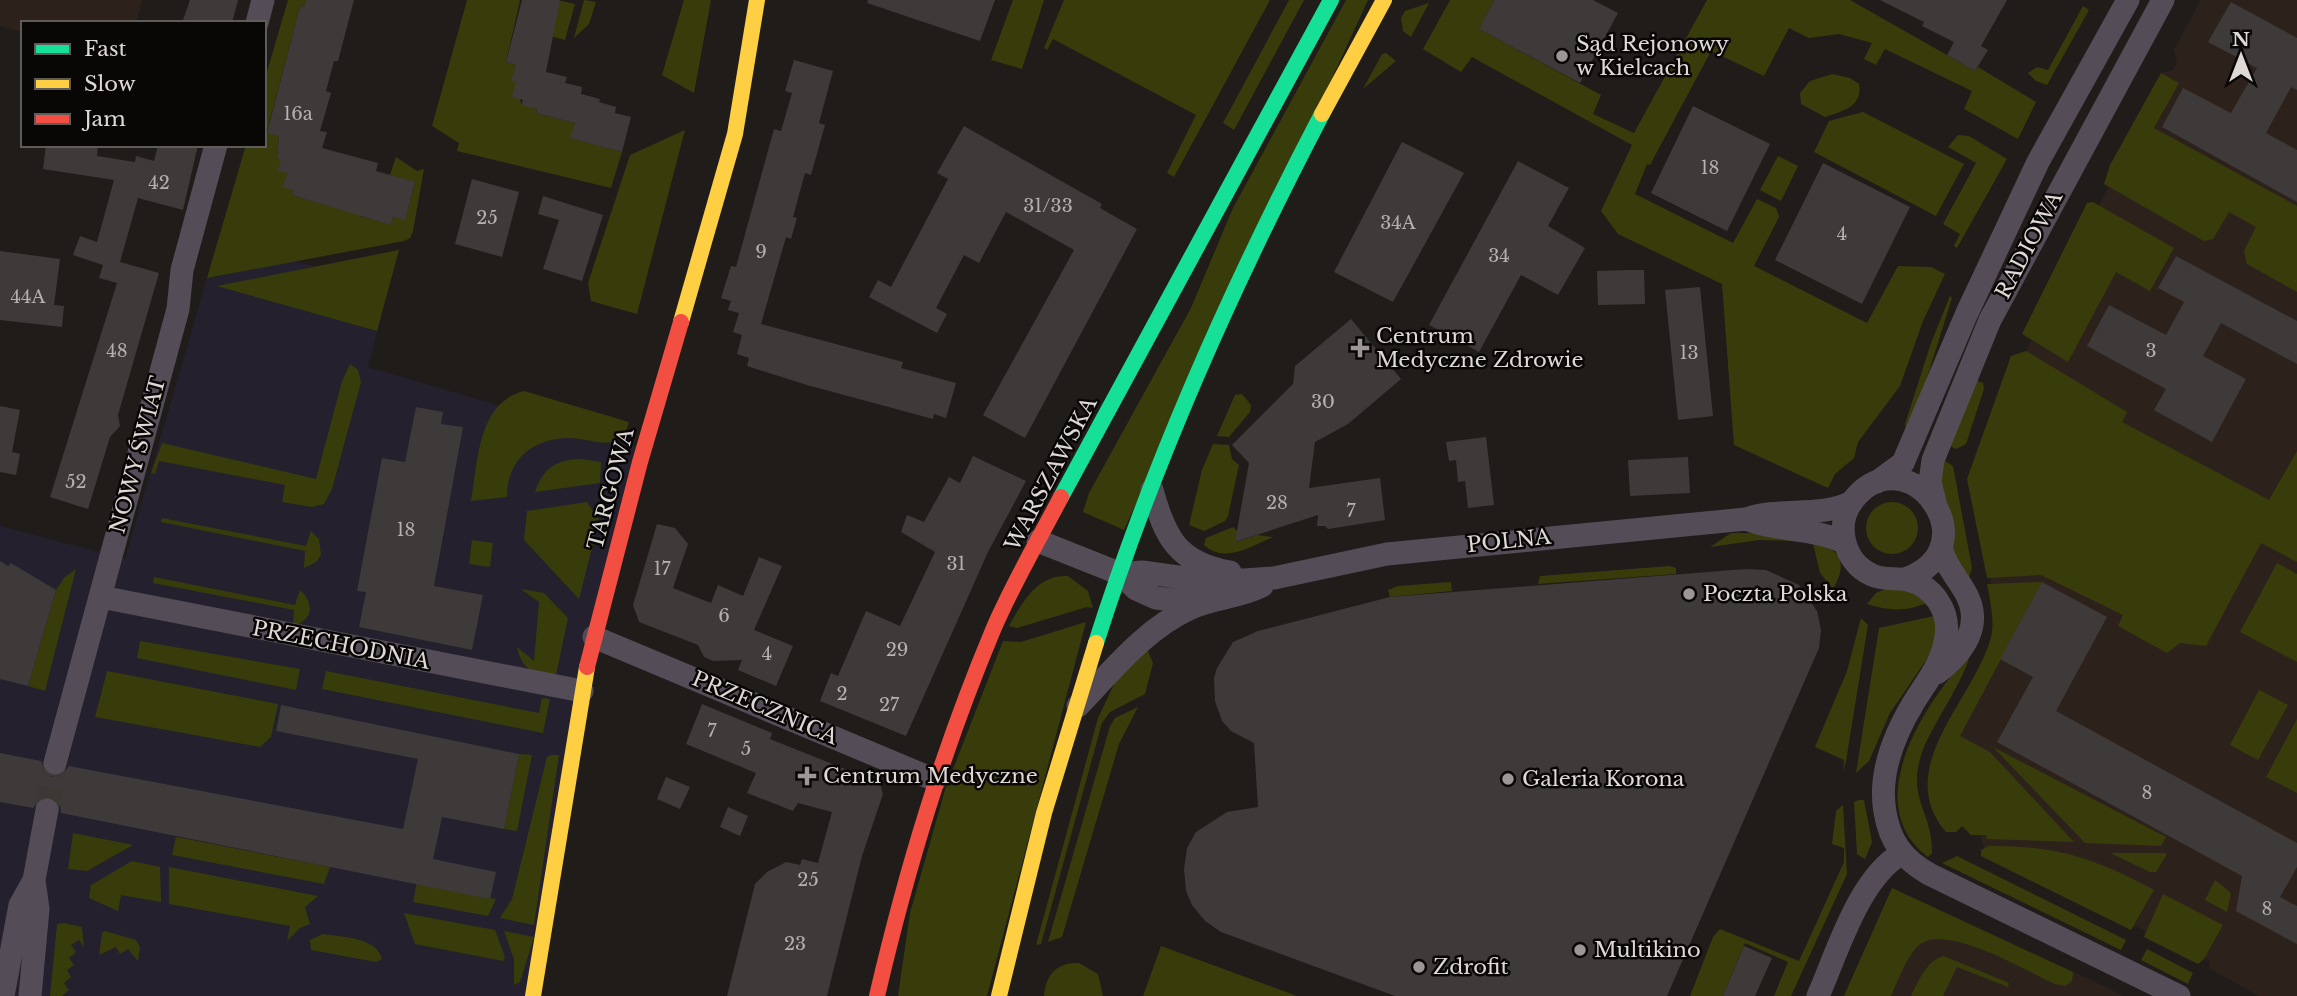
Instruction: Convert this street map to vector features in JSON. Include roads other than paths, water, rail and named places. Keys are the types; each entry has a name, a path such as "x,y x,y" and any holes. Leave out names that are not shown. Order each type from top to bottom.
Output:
{"main road":[{"name":"TARGOWA","path":"533,996 582,691 594,637 640,462 735,134 757,0"},
{"name":"WARSZAWSKA","path":"877,996 904,880 935,780 989,640 1038,541 1331,0"},
{"path":"999,996 1025,888 1076,708 1152,490 1238,283 1309,138 1384,0"}],"street":[{"path":"258,21 263,0"},
{"name":"RADIOWA","path":"1872,485 1903,463 1967,313 2038,162 2128,0"},
{"name":"RADIOWA","path":"1935,502 1930,476 1933,460 1990,320 2163,0"},
{"name":"NOWY ŚWIAT","path":"55,763 178,309 182,270 215,147"},
{"path":"1931,677 1961,652 1972,631 1974,618 1968,597 1946,564 1941,547 1943,524 1935,502 1923,489 1907,481 1889,480 1872,485 1852,502 1844,522 1845,543 1855,562 1867,572 1888,580 1906,579 1927,567 1941,547"},
{"name":"POLNA","path":"1152,490 1169,535 1192,562 1212,569 1274,578"},
{"name":"POLNA","path":"1121,574 1142,572 1214,582 1274,578 1387,554 1746,519 1768,512 1834,509 1852,502"},
{"name":"POLNA","path":"1746,519 1774,528 1823,534 1845,543"},
{"name":"POLNA","path":"1038,541 1121,574 1136,589 1156,598 1203,603"},
{"name":"POLNA","path":"1076,708 1149,636 1174,618 1203,603 1245,593 1274,578"},
{"path":"1906,579 1927,589 1945,617 1944,646 1931,677 1903,722 1885,772 1886,819 1901,854 1929,874 2179,996"},
{"name":"PRZECHODNIA","path":"101,597 582,691"},
{"name":"PRZECZNICA","path":"594,637 935,780"},
{"path":"30,996 38,909 34,880 47,810"},
{"path":"1818,996 1859,904 1884,867 1901,854"},
{"path":"2,996 20,905 34,880"}],"tunnel":[{"path":"47,810 55,763"}],"place":[{"name":"Sąd Rejonowy w Kielcach","path":"1562,56"},
{"name":"Centrum Medyczne Zdrowie","path":"1360,348"},
{"name":"Poczta Polska","path":"1689,594"},
{"name":"Centrum Medyczne","path":"807,776"},
{"name":"Galeria Korona","path":"1508,779"},
{"name":"Multikino","path":"1580,950"},
{"name":"Zdrofit","path":"1419,967"}]}
